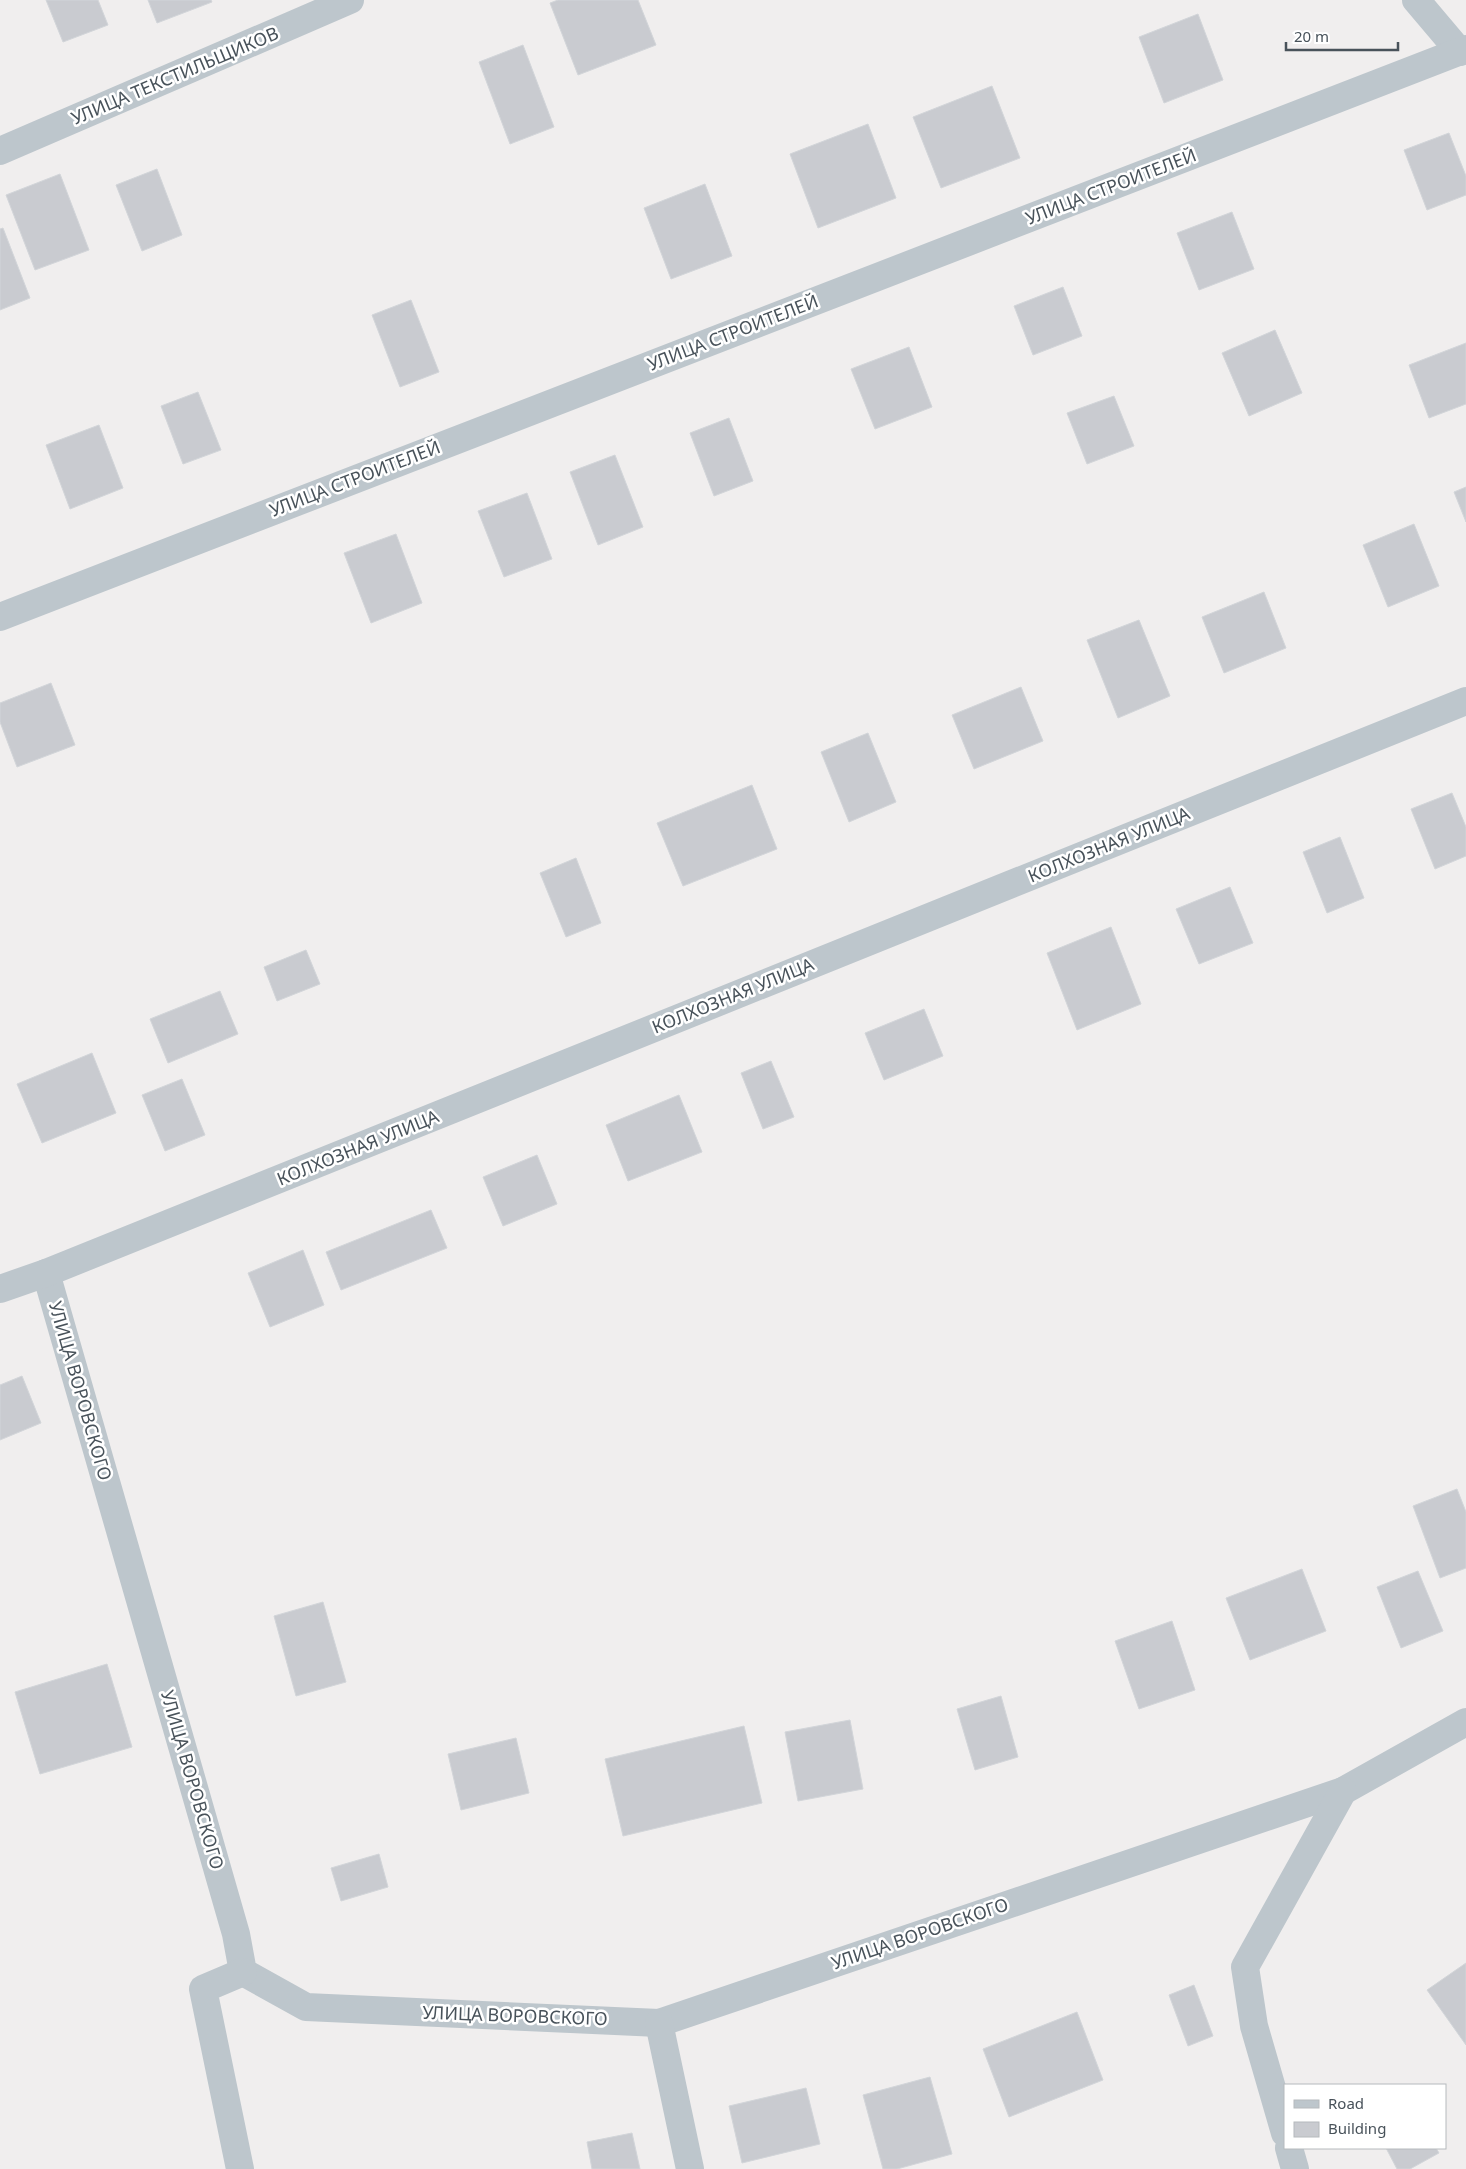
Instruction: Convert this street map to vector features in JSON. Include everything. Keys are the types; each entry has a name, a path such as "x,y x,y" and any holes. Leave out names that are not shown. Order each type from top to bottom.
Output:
{"street":[{"name":"УЛИЦА ТЕКСТИЛЬЩИКОВ","path":"0,151 350,0"},
{"path":"1416,0 1463,50"},
{"name":"УЛИЦА СТРОИТЕЛЕЙ","path":"0,617 1463,50"},
{"name":"КОЛХОЗНАЯ УЛИЦА","path":"0,1289 46,1273 1466,701"},
{"name":"УЛИЦА ВОРОВСКОГО","path":"46,1273 236,1934 243,1972 306,2007 659,2023 1343,1791 1466,1722"},
{"path":"1284,2130 1254,2026 1245,1967 1343,1791"},
{"path":"240,2169 203,1989 243,1972"},
{"path":"659,2023 690,2169"},
{"path":"1289,2149 1295,2169"}],"building":[{"path":"46,0 98,0 108,25 63,42"},
{"path":"148,0 211,0 212,2 157,23"},
{"path":"558,0 638,0 656,45 578,75 550,3"},
{"path":"1198,14 1223,80 1164,103 1139,37"},
{"path":"523,45 554,127 510,144 479,62"},
{"path":"992,86 1020,158 941,188 913,117"},
{"path":"868,124 896,198 818,228 790,154"},
{"path":"1449,133 1466,176 1466,195 1427,210 1404,150"},
{"path":"157,169 182,235 142,251 116,185"},
{"path":"60,174 89,250 35,270 6,195"},
{"path":"705,184 732,256 671,279 644,208"},
{"path":"1232,212 1254,269 1199,290 1177,233"},
{"path":"3,228 30,298 0,310 0,229"},
{"path":"1063,287 1082,336 1033,355 1014,306"},
{"path":"411,300 439,372 400,387 372,315"},
{"path":"1275,330 1302,393 1249,416 1222,353"},
{"path":"1466,343 1466,404 1429,418 1409,365"},
{"path":"909,347 932,407 875,429 851,369"},
{"path":"198,392 221,450 183,464 161,406"},
{"path":"1114,396 1134,446 1087,464 1067,413"},
{"path":"729,418 753,481 714,496 690,433"},
{"path":"99,425 123,488 70,509 46,445"},
{"path":"615,455 643,527 598,545 570,472"},
{"path":"1466,487 1466,522 1454,492"},
{"path":"527,493 552,559 504,577 478,511"},
{"path":"1414,524 1439,586 1388,607 1363,545"},
{"path":"396,534 422,603 371,623 344,553"},
{"path":"1264,592 1286,648 1224,673 1202,617"},
{"path":"1139,620 1170,696 1118,718 1087,640"},
{"path":"51,683 75,745 17,767 0,722 0,703"},
{"path":"1021,687 1043,741 974,769 952,715"},
{"path":"868,733 896,802 849,822 821,752"},
{"path":"752,785 777,849 683,886 657,823"},
{"path":"1452,793 1466,827 1466,856 1435,869 1411,809"},
{"path":"1340,837 1364,898 1327,913 1303,852"},
{"path":"576,858 601,923 566,937 540,873"},
{"path":"1230,887 1253,943 1199,964 1176,909"},
{"path":"1111,927 1141,1004 1077,1030 1047,953"},
{"path":"306,950 320,984 277,1001 264,967"},
{"path":"220,991 238,1034 168,1063 150,1019"},
{"path":"924,1009 943,1056 884,1080 865,1033"},
{"path":"92,1053 116,1113 42,1143 17,1084"},
{"path":"771,1061 794,1117 763,1129 741,1073"},
{"path":"182,1079 205,1135 165,1151 142,1095"},
{"path":"679,1095 702,1152 628,1181 606,1125"},
{"path":"537,1155 557,1204 503,1226 483,1177"},
{"path":"431,1210 447,1248 341,1290 326,1252"},
{"path":"303,1250 324,1305 270,1327 248,1273"},
{"path":"22,1376 41,1423 0,1440 0,1385"},
{"path":"1457,1489 1466,1512 1466,1568 1440,1578 1413,1506"},
{"path":"1302,1569 1326,1631 1250,1660 1226,1598"},
{"path":"1418,1571 1443,1631 1401,1648 1377,1587"},
{"path":"323,1602 346,1682 296,1696 274,1616"},
{"path":"1172,1621 1195,1690 1139,1709 1115,1641"},
{"path":"107,1664 132,1747 40,1774 15,1692"},
{"path":"1001,1696 1018,1757 975,1770 957,1709"},
{"path":"850,1720 863,1789 798,1801 785,1732"},
{"path":"744,1726 762,1803 623,1836 605,1759"},
{"path":"516,1738 529,1793 461,1810 448,1754"},
{"path":"379,1854 388,1887 341,1901 331,1868"},
{"path":"1466,1963 1466,2045 1427,1990"},
{"path":"1194,1985 1213,2036 1188,2046 1169,1995"},
{"path":"1077,2012 1103,2080 1009,2117 983,2049"},
{"path":"930,2077 952,2154 897,2169 883,2169 863,2095"},
{"path":"806,2088 820,2144 742,2163 729,2106"},
{"path":"632,2133 640,2169 592,2169 587,2142"},
{"path":"1387,2149 1437,2149 1439,2153 1410,2169 1397,2169"}]}
